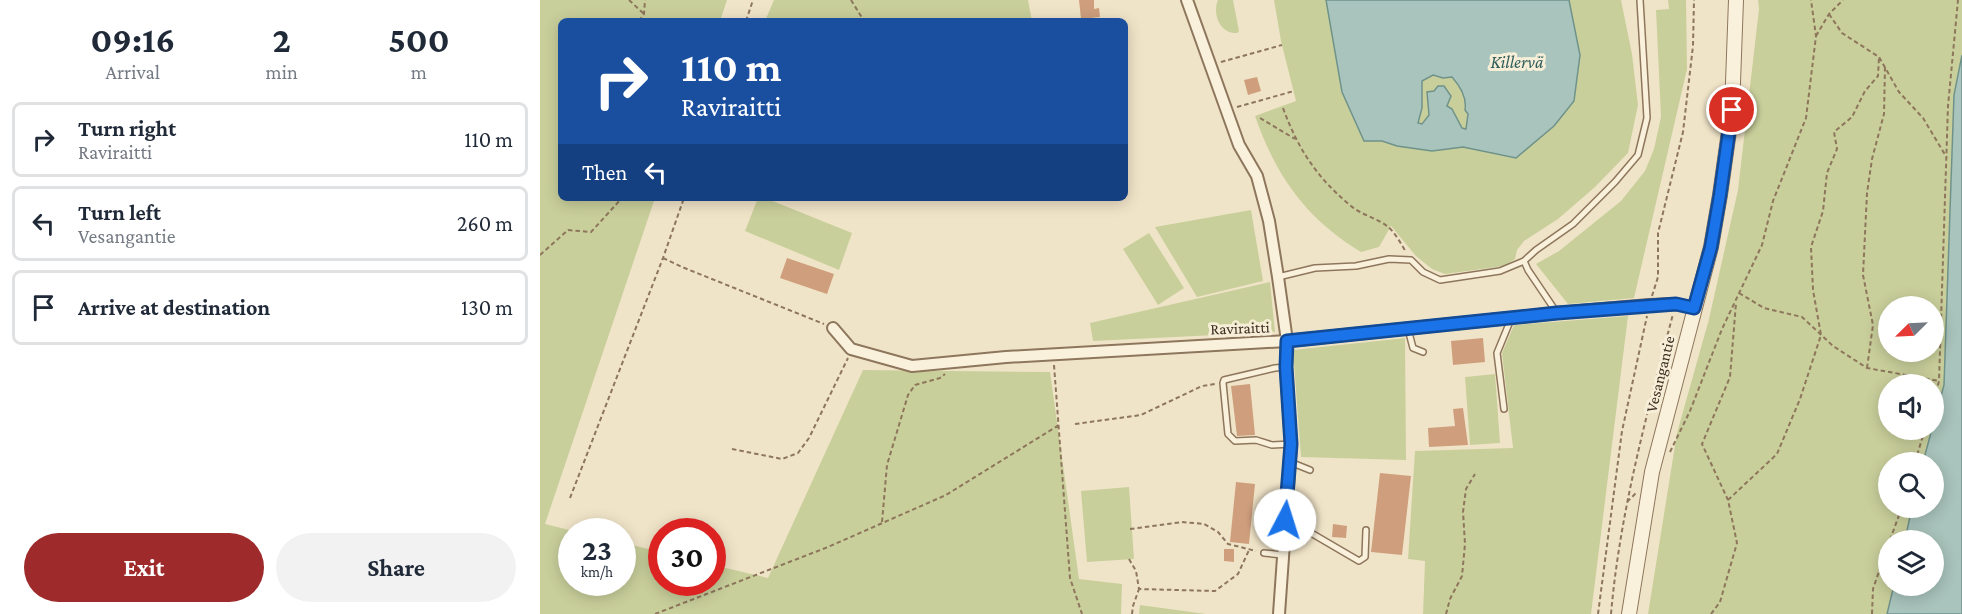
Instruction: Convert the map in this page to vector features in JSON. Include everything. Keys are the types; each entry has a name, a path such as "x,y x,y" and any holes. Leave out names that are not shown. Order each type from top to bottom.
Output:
{"street":[{"path":"1187,0 1239,145 1257,176 1269,221 1278,277 1287,341 1286,367 1291,444 1279,614"},
{"name":"Vesangantie","path":"1629,614 1652,476 1711,247 1732,110 1736,0"},
{"name":"Raviraitti","path":"851,350 912,366 1053,354 1287,341 1557,313 1649,306 1676,304 1694,308"},
{"path":"833,328 851,350"}],"lane":[{"path":"1278,277 1315,268 1356,266 1389,258 1411,260 1423,272 1440,280 1500,271 1524,261 1573,224 1638,155 1647,118 1641,0"},
{"path":"1524,261 1557,313"},
{"path":"1504,409 1497,353 1511,319"},
{"path":"1408,329 1413,348 1423,352"},
{"path":"1286,367 1224,380 1223,383 1228,434 1235,441 1256,440 1272,445 1291,444"},
{"path":"1290,462 1310,470"},
{"path":"1285,520 1359,561 1365,557 1366,530"},
{"path":"1264,553 1283,555"}],"path":[{"path":"628,0 644,14"},
{"path":"641,18 644,14 645,0"},
{"path":"747,18 753,0"},
{"path":"851,0 862,18"},
{"path":"1598,614 1622,431 1649,306 1658,277 1658,233 1683,132 1693,46 1694,0"},
{"path":"1668,458 1690,411 1722,329 1762,245 1773,201 1806,118 1816,36 1811,0"},
{"path":"1816,36 1829,14 1843,0"},
{"path":"1939,374 1948,106 1958,0"},
{"path":"1829,14 1842,33 1879,57 1899,92 1923,118 1947,158"},
{"path":"1210,65 1282,45"},
{"path":"1728,500 1777,454 1800,399 1821,335 1813,290 1811,247 1823,211 1827,172 1837,149 1834,132 1852,117 1865,92 1878,76 1879,57"},
{"path":"1867,368 1873,325 1863,275 1867,193 1872,159 1884,114 1885,66"},
{"path":"1226,110 1294,91"},
{"path":"1283,108 1295,139 1307,160 1324,181 1352,207 1365,216 1388,226 1411,260"},
{"path":"1260,118 1295,139"},
{"path":"540,255 568,230 591,232 619,201"},
{"path":"570,498 683,201"},
{"path":"663,258 833,328"},
{"path":"1739,293 1764,308 1802,316 1833,346 1867,368 1900,374"},
{"path":"1711,614 1720,602 1737,543 1728,500 1702,444 1731,377 1736,300"},
{"path":"1611,614 1633,470 1676,304"},
{"path":"732,448 782,459 798,453 809,438 851,350"},
{"path":"1053,354 1070,578 1082,614"},
{"path":"882,523 887,465 908,395 915,385 940,378 958,362"},
{"path":"1075,424 1141,415 1202,386 1224,380"},
{"path":"655,614 828,548 946,495 1059,425"},
{"path":"1446,614 1449,599 1462,576 1465,544 1463,512 1466,489 1475,474"},
{"path":"1627,502 1652,476"},
{"path":"1130,530 1182,522 1204,524 1218,532 1228,544 1264,553"},
{"path":"1139,590 1215,591 1238,574 1249,550"},
{"path":"1129,559 1136,571 1139,590 1132,614"},
{"path":"1872,614 1873,589 1878,574"}],"green space":[{"path":"540,0 727,0 721,18 558,18 558,201 654,201 545,524 558,527 558,596 636,596 636,546 648,549 648,596 726,596 726,568 768,578 863,370 1050,372 1079,579 1122,584 1121,614 540,614"},
{"path":"774,0 1028,0 1031,18 766,18"},
{"path":"1218,0 1233,0 1239,31 1237,33 1226,30 1219,22 1216,11"},
{"path":"1274,0 1326,0 1342,92 1364,141 1382,141 1397,146 1432,151 1463,147 1516,158 1580,55 1569,0 1621,0 1632,54 1638,105 1628,153 1595,187 1558,219 1524,241 1517,250 1515,259 1504,266 1445,274 1432,269 1416,256 1391,226 1379,247 1361,252 1324,225 1295,194 1273,158 1255,116 1296,101 1281,41"},
{"path":"1668,0 1686,0 1687,69 1634,298 1568,304 1536,264 1559,251 1621,201 1645,171 1654,149 1661,117 1656,10 1669,9"},
{"path":"1758,0 1962,0 1962,55 1954,95 1944,385 1944,374 1878,374 1878,440 1929,440 1926,452 1878,452 1878,518 1910,518 1907,530 1878,530 1878,596 1891,596 1887,614 1648,614 1677,433 1709,319 1738,190 1759,9"},
{"path":"1433,75 1443,78 1452,77 1460,88 1466,101 1468,122 1466,129 1462,128 1459,122 1429,115 1421,124 1418,123 1422,108 1422,81"},
{"path":"757,201 772,201 852,233 839,270 745,231"},
{"path":"1251,210 1263,281 1197,297 1155,227"},
{"path":"1149,233 1184,288 1158,305 1123,249"},
{"path":"1270,282 1275,332 1093,341 1090,323"},
{"path":"1628,316 1591,614 1423,614 1425,561 1408,559 1415,451 1513,448 1502,353 1514,325"},
{"path":"1405,338 1406,460 1301,457 1293,350"},
{"path":"1495,374 1500,443 1470,445 1465,377"},
{"path":"1129,487 1134,559 1087,562 1081,491"},
{"path":"1140,605 1206,614 1139,614"}],"water":[{"name":"Killervä","path":"1326,0 1569,0 1580,55 1574,101 1554,126 1516,158 1463,147 1432,151 1397,146 1382,141 1364,141 1342,92","holes":["1433,75 1443,78 1452,77 1462,92 1465,110 1468,114 1466,129 1462,128 1452,109 1447,106 1451,96 1444,86 1438,86 1434,91 1427,92 1429,115 1422,124 1418,123 1422,108 1422,81"]},
{"path":"1962,55 1962,614 1887,614 1891,596 1944,596 1944,530 1907,530 1910,518 1944,518 1944,452 1926,452 1929,440 1944,440 1954,95"}],"building":[{"path":"1079,0 1094,0 1094,9 1099,8 1100,17 1081,18"},
{"path":"1257,77 1261,91 1248,95 1244,80"},
{"path":"787,258 834,274 827,294 780,278"},
{"path":"1483,338 1485,362 1453,365 1451,341"},
{"path":"1250,384 1255,435 1237,436 1231,386"},
{"path":"1463,408 1468,445 1429,447 1428,428 1455,426 1453,409"},
{"path":"1380,473 1411,476 1402,555 1371,552"},
{"path":"1236,482 1255,484 1249,544 1230,542"},
{"path":"1333,524 1347,526 1346,538 1332,537"},
{"path":"1224,549 1234,549 1234,562 1224,561"}],"route":[{"path":"1285,520 1291,444 1285,352 1287,341 1557,313 1676,304 1694,308 1711,247 1732,110"}]}
